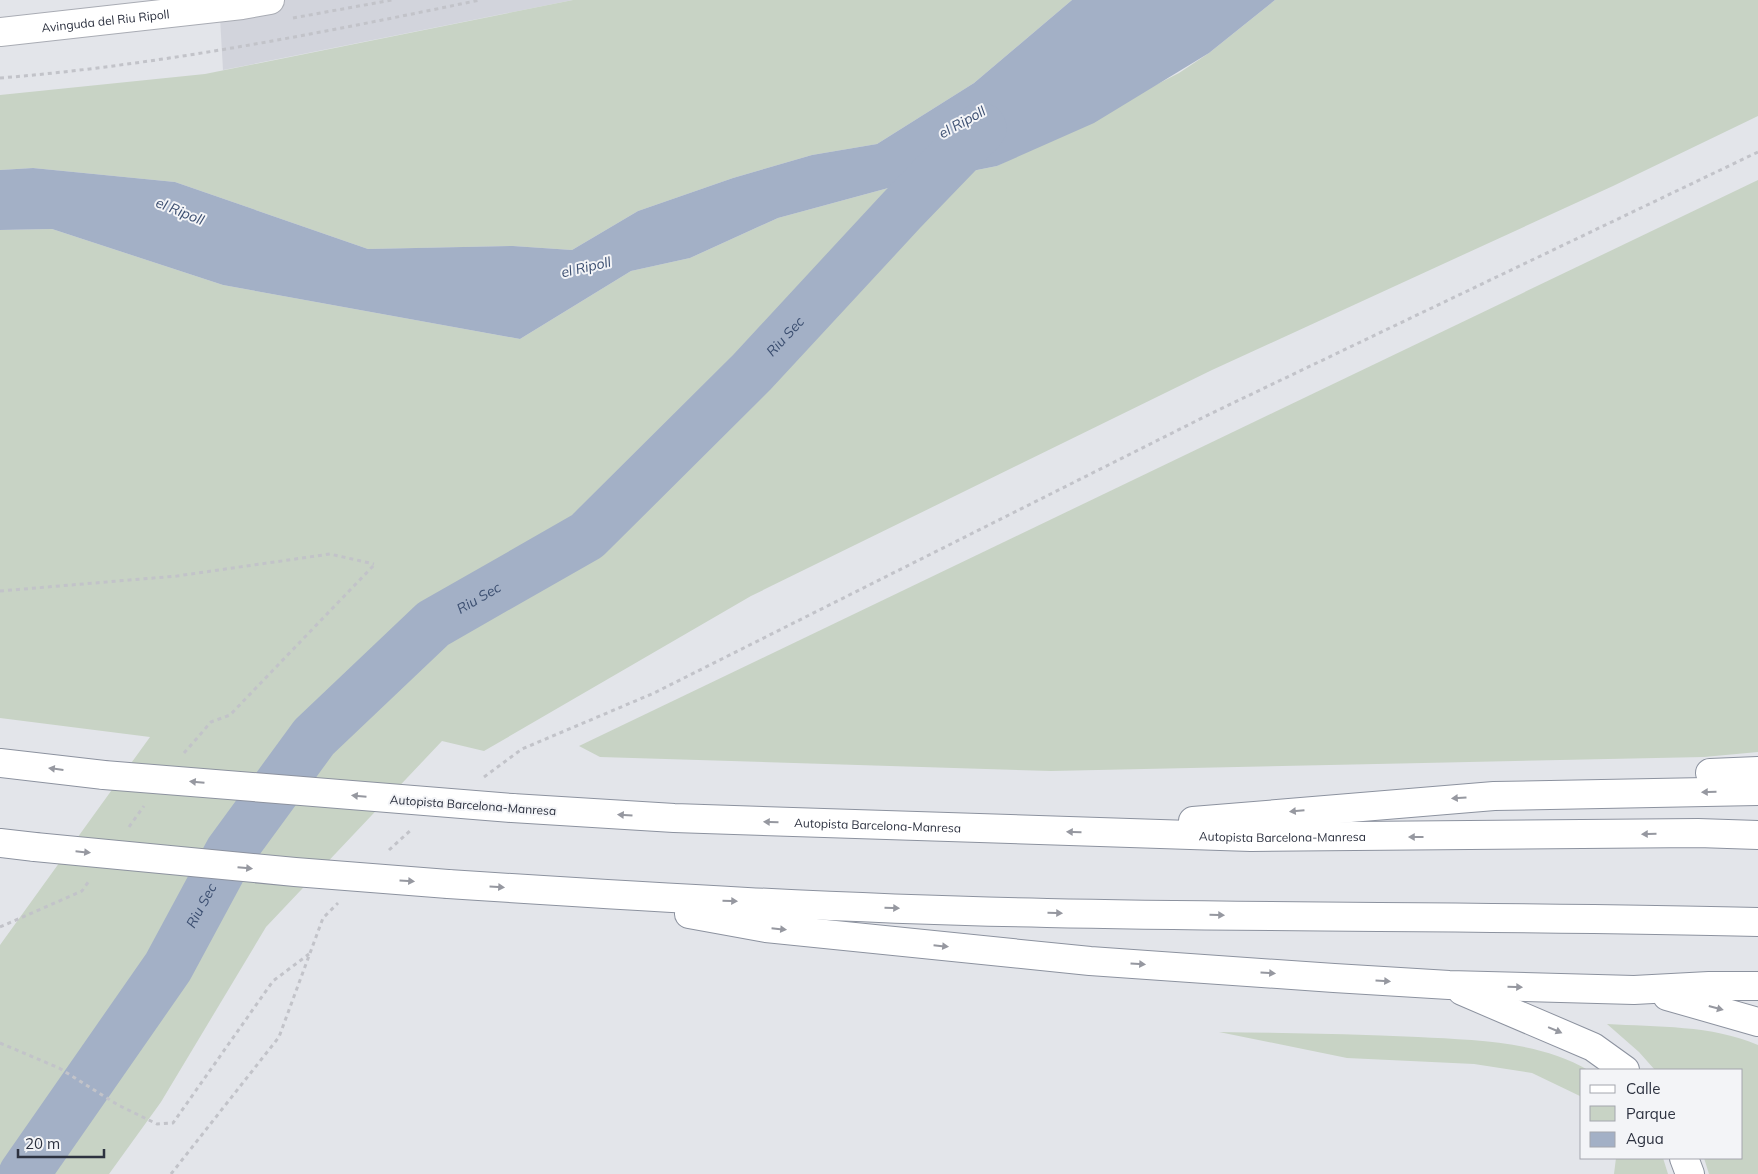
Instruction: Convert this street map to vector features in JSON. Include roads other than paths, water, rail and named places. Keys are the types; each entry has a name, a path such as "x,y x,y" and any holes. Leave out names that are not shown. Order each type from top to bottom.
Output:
{"main road":[{"name":"Avinguda del Riu Ripoll","path":"0,32 242,5 270,0"},
{"name":"Autopista Barcelona-Manresa","path":"0,763 104,774 512,808 674,818 1251,837 1698,833 1758,835"},
{"path":"1122,834 1171,823 1494,796 1673,774 1758,771"},
{"path":"1494,796 1758,791"},
{"path":"0,844 295,872 577,893 737,902 1045,913 1595,918 1758,922"},
{"path":"577,893 766,928 1090,960 1449,985 1634,990 1709,986 1758,986"},
{"path":"1449,985 1593,1047 1624,1069"},
{"path":"1634,990 1678,998 1758,1022"},
{"path":"1684,1159 1690,1174"}],"water":[{"name":"el Ripoll","path":"1072,0 1275,0 1209,53 1094,123 997,166 892,187 778,218 690,258 631,271 520,339 223,285 52,229 0,230 0,170 33,168 175,182 368,249 513,246 572,250 638,211 733,178 812,155 877,144 974,83"}],"waterway":[{"name":"Riu Sec","path":"24,1174 168,967 230,852 314,737 433,624 587,536 752,372 981,128"}]}
